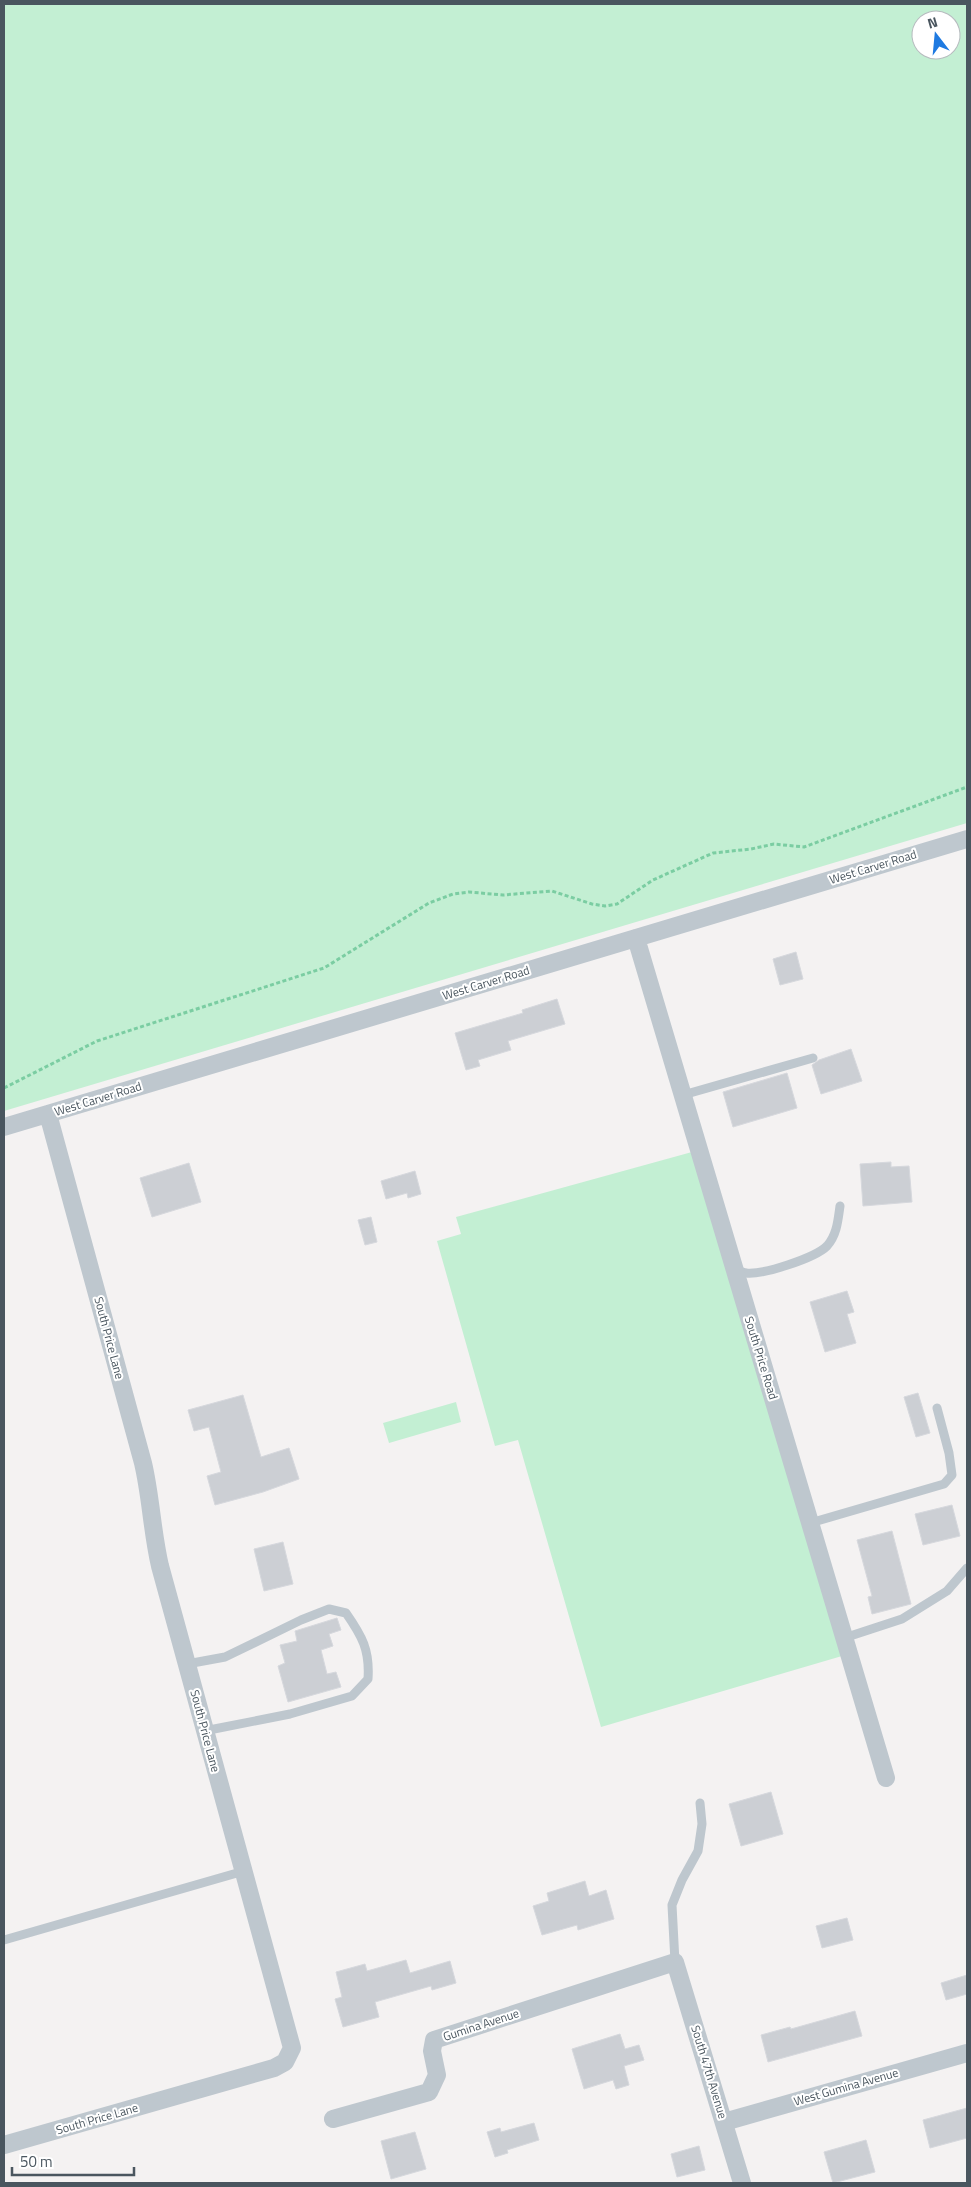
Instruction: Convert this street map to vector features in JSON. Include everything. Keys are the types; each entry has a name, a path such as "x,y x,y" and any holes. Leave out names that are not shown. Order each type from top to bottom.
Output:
{"street":[{"name":"West Carver Road","path":"4,1128 51,1127 636,938 967,839"},
{"name":"South Price Road","path":"636,938 886,1778"},
{"name":"South Price Lane","path":"4,2145 274,2068 285,2062 292,2048 204,1731 155,1545 148,1483 51,1127"},
{"name":"Gumina Avenue","path":"334,2119 429,2092 437,2075 432,2051 434,2040 675,1962"},
{"name":"South 47th Avenue","path":"675,1962 742,2183"},
{"name":"West Gumina Avenue","path":"724,2122 967,2053"}],"lane":[{"path":"683,1095 813,1058"},
{"path":"735,1269 747,1273 763,1271 806,1258 826,1246 837,1228 840,1206"},
{"path":"810,1523 944,1484 952,1475 949,1453 937,1408"},
{"path":"844,1638 902,1619 947,1591 967,1568"},
{"path":"187,1664 225,1657 301,1620 329,1609 346,1613 361,1635 369,1660 368,1679 352,1696 290,1714 204,1731"},
{"path":"675,1962 672,1905 682,1880 698,1851 702,1824 700,1803"},
{"path":"4,1940 244,1871"}],"path":[{"path":"4,1088 98,1041 324,968 429,903 453,894 469,892 504,895 552,891 592,904 605,906 617,904 654,880 712,853 751,849 774,844 804,847 967,787"}],"green space":[{"path":"4,4 967,4 967,823 4,1111"},
{"path":"692,1152 842,1656 601,1727 518,1440 495,1446 437,1241 461,1234 456,1217"},
{"path":"456,1402 461,1422 389,1443 383,1423"}],"building":[{"path":"796,952 803,979 780,985 773,959"},
{"path":"557,999 565,1024 508,1041 511,1050 478,1060 480,1066 466,1070 455,1033 523,1013 522,1010"},
{"path":"851,1049 862,1081 821,1094 812,1065 819,1060"},
{"path":"787,1073 797,1108 733,1127 723,1092"},
{"path":"891,1162 891,1167 909,1166 912,1202 863,1206 860,1164"},
{"path":"189,1163 201,1202 152,1217 140,1178"},
{"path":"415,1171 421,1194 408,1198 407,1193 386,1199 381,1181"},
{"path":"371,1217 377,1242 365,1245 358,1220"},
{"path":"847,1291 854,1312 847,1314 856,1343 825,1352 810,1302"},
{"path":"918,1393 930,1433 916,1437 904,1397"},
{"path":"243,1395 261,1457 289,1448 299,1479 263,1492 215,1505 207,1476 221,1472 209,1427 194,1431 188,1410"},
{"path":"952,1505 960,1536 923,1545 915,1514"},
{"path":"892,1531 911,1604 872,1614 868,1597 872,1596 857,1540"},
{"path":"283,1542 293,1584 264,1591 254,1549"},
{"path":"337,1618 341,1630 329,1634 333,1646 321,1650 327,1674 336,1672 341,1687 288,1702 278,1666 285,1663 280,1645 297,1641 295,1631"},
{"path":"771,1792 783,1834 741,1846 729,1804"},
{"path":"585,1881 589,1896 606,1890 614,1919 578,1930 577,1925 542,1935 533,1906 549,1901 547,1893"},
{"path":"847,1918 853,1940 822,1948 816,1926"},
{"path":"406,1960 410,1973 450,1961 456,1983 432,1990 431,1986 375,2002 379,2017 343,2027 335,1999 342,1997 336,1972 365,1964 367,1971"},
{"path":"967,1975 967,1994 946,2000 941,1983"},
{"path":"855,2011 862,2036 768,2062 761,2035 790,2027 791,2029"},
{"path":"620,2034 625,2049 639,2045 644,2060 624,2066 629,2085 616,2089 613,2080 584,2089 572,2049"},
{"path":"967,2108 967,2138 930,2148 923,2120"},
{"path":"534,2123 539,2140 507,2150 508,2153 495,2157 487,2132 500,2128 501,2132"},
{"path":"415,2132 426,2169 391,2179 381,2141"},
{"path":"866,2140 875,2172 833,2183 824,2152"},
{"path":"699,2146 705,2170 677,2177 671,2154"}]}
